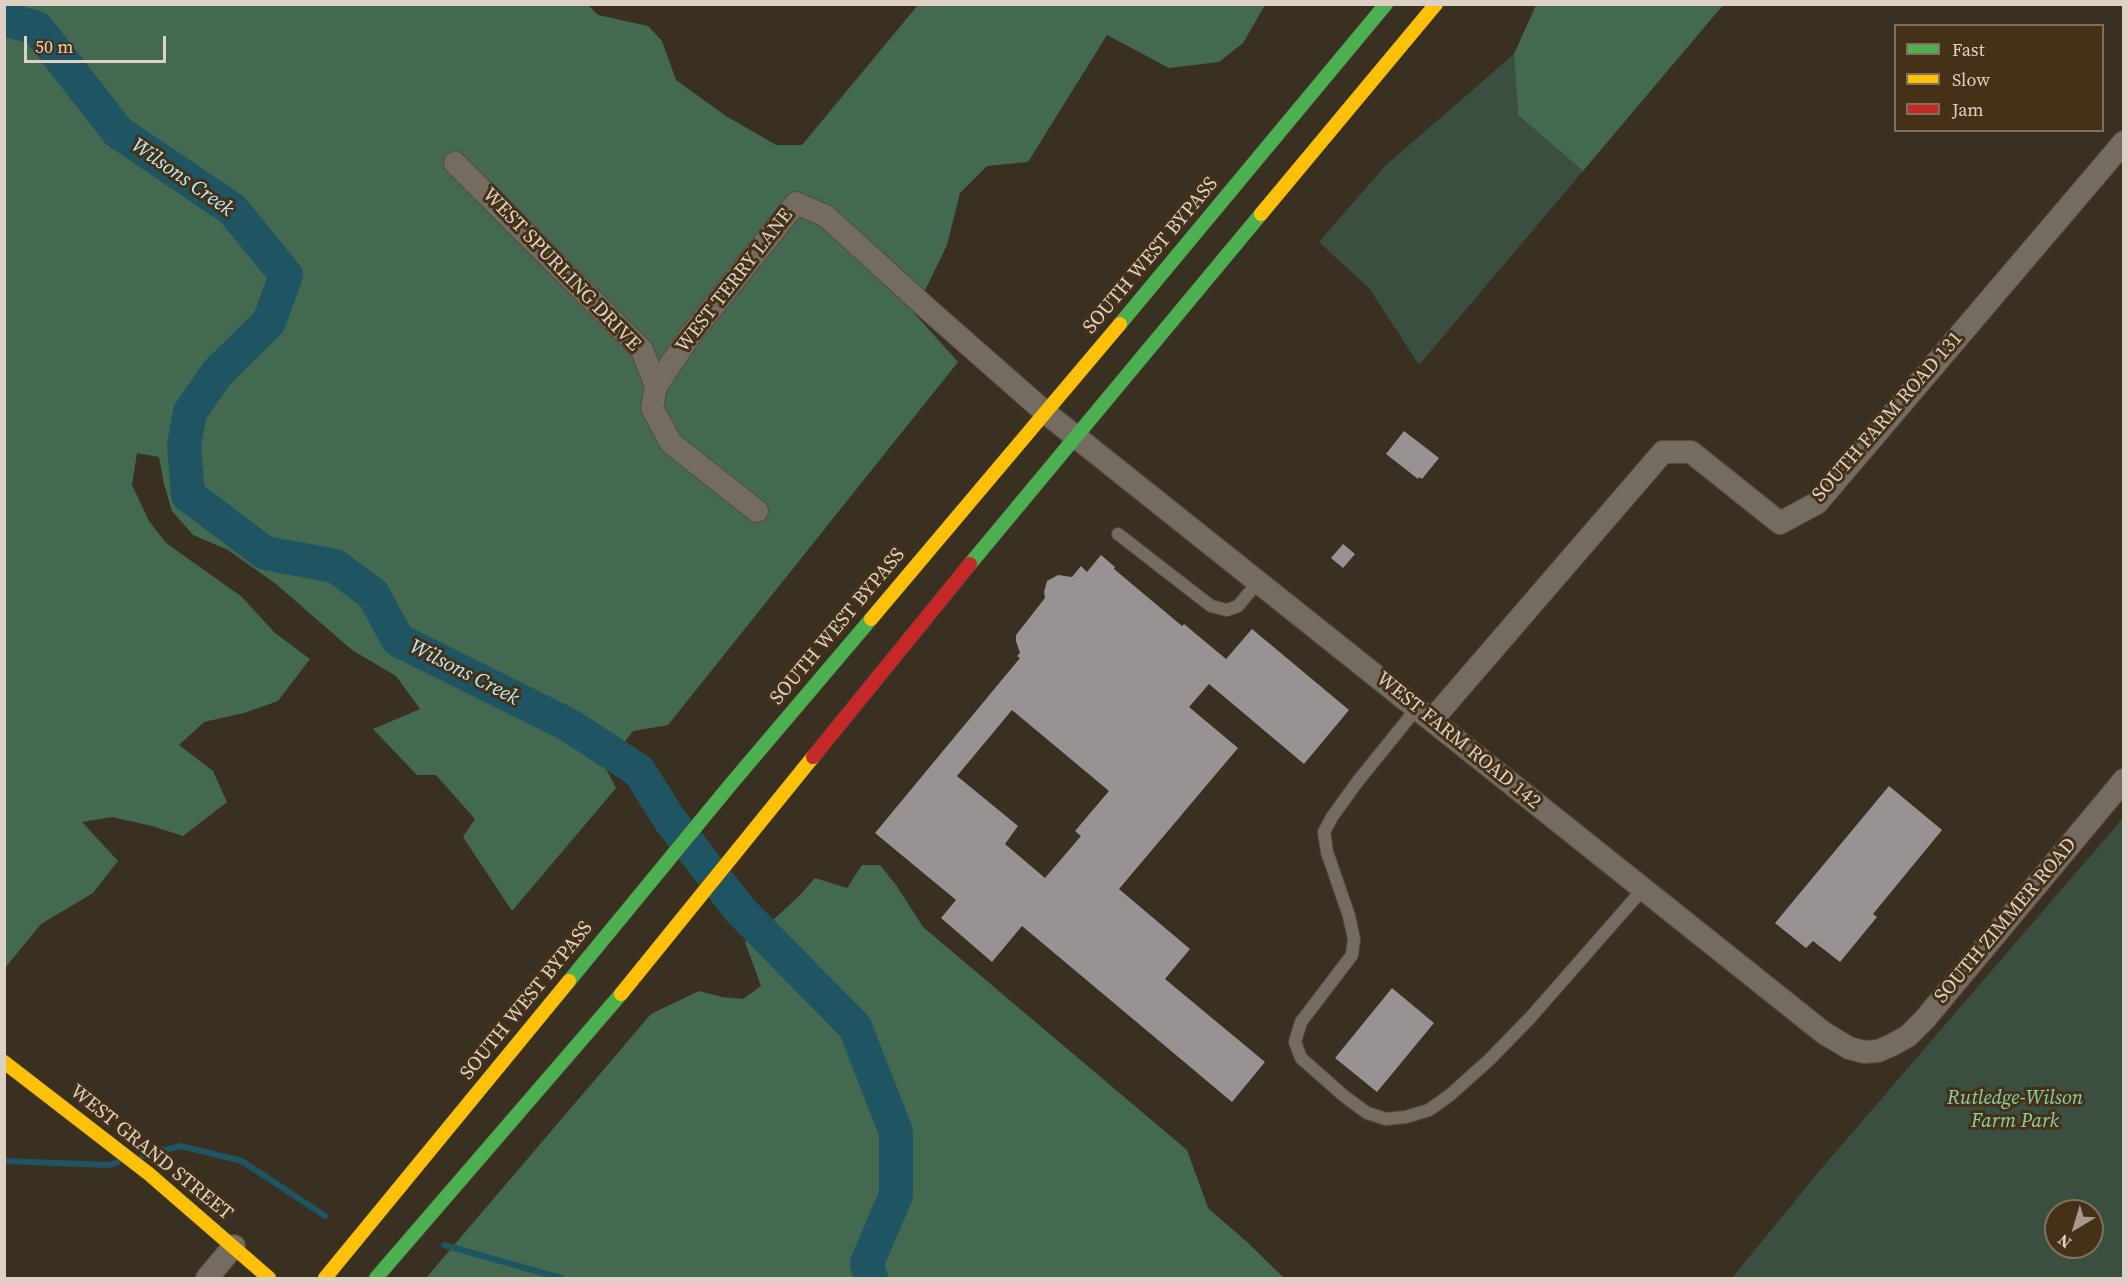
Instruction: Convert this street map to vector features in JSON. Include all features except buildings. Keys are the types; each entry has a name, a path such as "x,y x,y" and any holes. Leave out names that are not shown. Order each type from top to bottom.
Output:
{"main road":[{"name":"SOUTH WEST BYPASS","path":"325,1278 731,784 1046,413 1386,4"},
{"path":"376,1278 622,993 770,808 1075,436 1436,4"},
{"name":"WEST GRAND STREET","path":"4,1062 148,1174 269,1278"}],"street":[{"name":"SOUTH FARM ROAD 131","path":"1424,714 1663,452 1691,452 1780,523 1817,503 2124,142"},
{"name":"WEST SPURLING DRIVE","path":"455,163 642,350 656,386"},
{"name":"WEST TERRY LANE","path":"656,386 689,338 796,203 826,216 930,312 1046,413"},
{"path":"656,386 652,408 671,443 757,511"},
{"name":"WEST FARM ROAD 142","path":"1046,413 1824,1033 1849,1048 1864,1052 1878,1051"},
{"name":"SOUTH ZIMMER ROAD","path":"1878,1051 1908,1036 1925,1019 2124,780"},
{"path":"207,1278 234,1246"}],"lane":[{"path":"1118,534 1211,606 1227,610 1238,606 1258,582"},
{"path":"1424,714 1358,781 1324,832 1327,852 1349,916 1354,939 1352,955 1301,1022 1295,1042 1301,1058 1344,1096 1367,1113 1386,1119 1406,1117 1429,1110 1489,1060 1643,889"}],"green space":[{"path":"1536,4 1723,5 1583,171 1518,115 1514,54"},
{"path":"5,5 588,5 598,15 648,26 662,41 676,80 726,116 776,145 802,145 918,5 1265,5 1243,43 1219,62 1169,68 1107,35 1028,162 987,166 960,193 947,245 914,313 958,362 668,725 633,731 605,767 616,788 512,911 463,837 475,819 436,775 417,775 373,729 420,709 396,676 352,650 276,584 228,550 193,535 172,511 159,457 137,453 132,485 149,521 166,543 242,597 275,633 310,659 278,701 244,713 204,722 179,745 213,771 227,802 183,836 112,817 82,822 118,861 93,893 41,924 5,968"},
{"path":"1514,54 1518,115 1583,171 1419,365 1369,288 1319,242 1385,166"},
{"name":"Rutledge-Wilson Farm Park","path":"2123,818 2123,1278 1732,1278 1821,1169"},
{"path":"862,865 880,865 923,927 1187,1150 1208,1208 1284,1278 426,1278 651,1014 699,991 743,999 761,986 745,942 772,921 815,878 847,888"}],"waterway":[{"name":"Wilsons Creek","path":"4,19 37,28 118,132 232,209 286,275 269,322 218,372 190,412 184,445 188,495 265,553 335,566 373,594 398,640 569,725 639,771 670,820 740,910 855,1027 896,1132 896,1195 867,1263 871,1278"},
{"path":"142,1156 181,1146 242,1161 325,1216"},
{"path":"4,1161 109,1165 118,1162"},
{"path":"444,1245 561,1278"}],"traffic: fast":[{"path":"1120,324 1386,4"},
{"path":"970,564 1261,214"},
{"path":"569,981 731,784 871,619"},
{"path":"376,1278 621,994"}],"traffic: slow":[{"path":"1261,214 1436,4"},
{"path":"871,619 1120,324"},
{"path":"621,994 813,757"},
{"path":"325,1278 569,981"},
{"path":"4,1062 149,1174 269,1278"}],"traffic: jam":[{"path":"813,757 970,564"}]}
